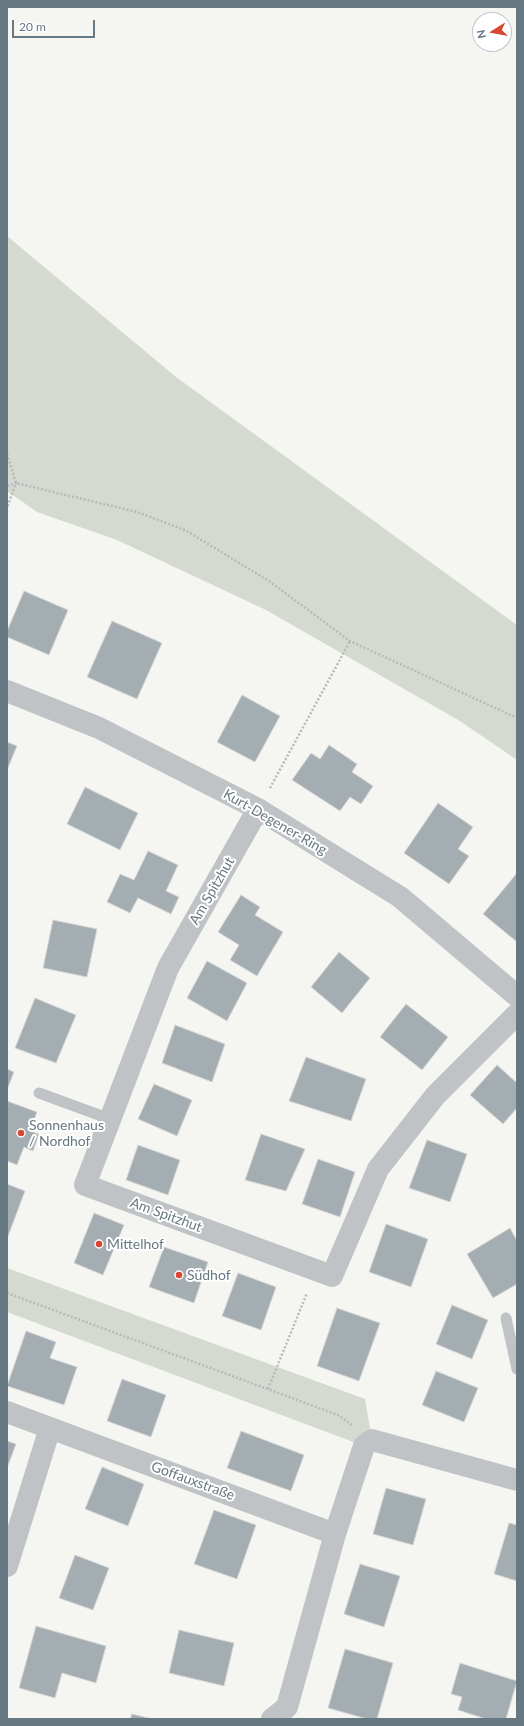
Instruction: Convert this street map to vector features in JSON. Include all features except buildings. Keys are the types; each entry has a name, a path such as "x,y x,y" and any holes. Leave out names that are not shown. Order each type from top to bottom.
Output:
{"street":[{"name":"Kurt-Degener-Ring","path":"7,691 99,728 258,809 400,898 517,996"},
{"name":"Am Spitzhut","path":"258,809 168,968 85,1185 332,1276 378,1169 436,1096 517,1014"},
{"name":"Goffauxstraße","path":"7,1412 335,1534"},
{"path":"8,1563 50,1428"},
{"path":"272,1719 287,1707 335,1534 364,1446 372,1440 517,1480"}],"lane":[{"path":"38,1093 110,1119"},
{"path":"506,1318 517,1369"}],"path":[{"path":"7,454 16,483 7,508"},
{"path":"7,486 16,483 138,512 185,530 269,581 350,641 517,718"},
{"path":"258,809 350,641"},
{"path":"268,1389 316,1270"},
{"path":"7,1293 338,1415 372,1440"}],"shaded area":[{"path":"7,236 176,377 517,625 517,760 460,721 266,610 117,540 37,512 7,491"},
{"path":"7,1268 365,1399 372,1440 364,1446 7,1312"}],"place":[{"name":"Sonnenhaus / Nordhof","path":"21,1133"},
{"name":"Mittelhof","path":"99,1244"},
{"name":"Südhof","path":"179,1275"}]}
